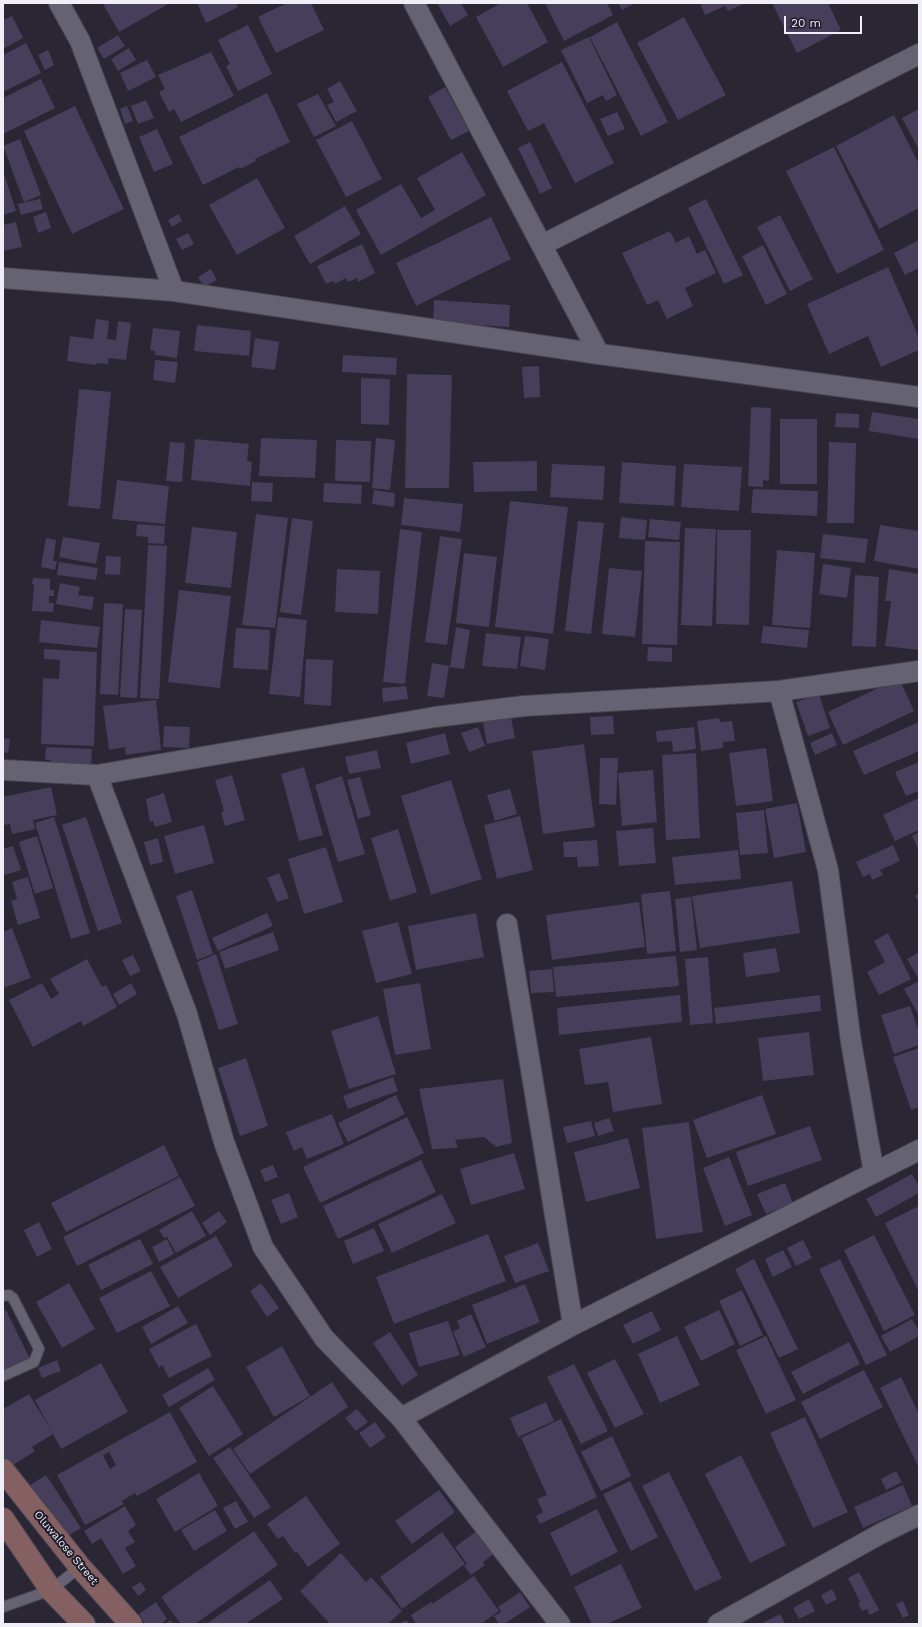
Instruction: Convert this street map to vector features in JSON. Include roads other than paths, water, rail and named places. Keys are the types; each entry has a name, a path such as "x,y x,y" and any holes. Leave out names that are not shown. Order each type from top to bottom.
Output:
{"street":[{"path":"59,3 80,42 174,291"},
{"path":"414,3 599,354"},
{"path":"542,245 919,54"},
{"path":"3,278 174,291 599,354 919,397"},
{"path":"3,770 97,775 442,716 524,706 779,691 919,671"},
{"path":"779,691 828,870 851,1042 874,1173"},
{"path":"97,775 187,1014 224,1142 262,1247 324,1338 401,1418 560,1624"},
{"path":"507,924 573,1325"},
{"path":"401,1418 573,1325 919,1150"},
{"name":"Oluwalose Street","path":"3,1470 80,1567 131,1624"},
{"path":"718,1624 882,1533 919,1516"},
{"path":"4,1521 51,1590 84,1624"}],"lane":[{"path":"3,1296 9,1295 13,1298 39,1349 34,1362 3,1376"},
{"path":"3,1607 51,1590 80,1567"}]}
